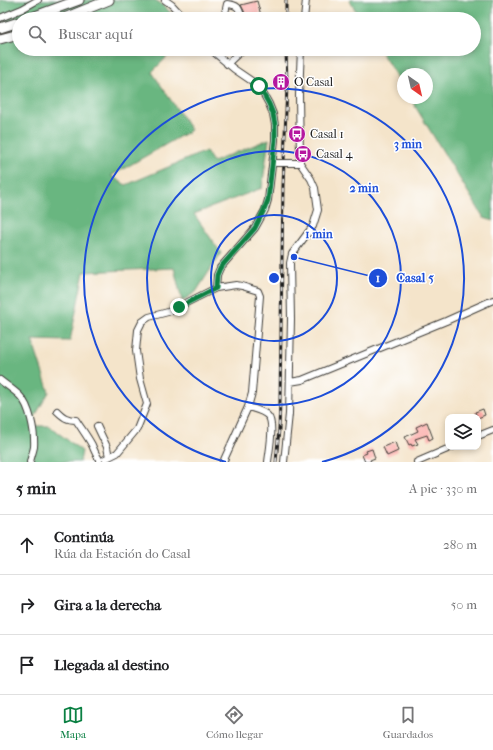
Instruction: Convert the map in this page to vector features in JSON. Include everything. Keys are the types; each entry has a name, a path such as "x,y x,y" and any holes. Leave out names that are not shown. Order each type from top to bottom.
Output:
{"highway":[{"path":"46,12 79,0"},
{"path":"79,12 109,0"},
{"path":"0,28 12,24"},
{"path":"0,39 12,36"}],"street":[{"path":"15,12 38,0"},
{"path":"165,0 178,12"},
{"path":"305,12 306,0"},
{"path":"225,12 227,4 236,5 240,12"},
{"path":"0,18 12,13"},
{"path":"216,288 217,275 220,268 255,228 268,200 274,163 275,140 273,114 259,86 227,64 218,56"},
{"path":"227,64 236,56"},
{"path":"284,462 289,414 292,319 290,263 292,254 313,226 318,210 315,188 300,162 299,95 301,56"},
{"path":"274,163 300,162"},
{"path":"104,460 117,453 137,429 148,404 140,378 136,351 138,330 143,320 168,312 216,288 236,285 258,291 260,296 253,387 248,407 223,462"},
{"path":"290,382 302,380 446,321 493,300"},
{"path":"0,380 20,395 28,410 34,438 30,462"},
{"path":"248,407 267,414 270,419 272,427 268,462"},
{"path":"57,411 70,420 76,420 86,434 95,453 104,460"},
{"path":"97,426 107,447 104,460"},
{"path":"481,435 493,430"},
{"path":"417,462 445,450"}],"green space":[{"path":"0,0 155,0 170,12 12,12 12,56 168,56 152,72 191,130 111,176 126,185 206,151 213,162 269,139 262,188 194,214 221,253 196,292 182,301 174,268 84,272 70,341 32,340 49,392 35,416 36,426 49,426 82,451 80,462 0,462"},
{"path":"349,0 493,0 493,221 484,218 414,104 433,104 433,68 397,68 397,78 383,56 481,56 481,12 357,12"}],"building":[{"path":"257,1 260,12 244,12 241,5"},
{"name":"O Casal","path":"278,78 284,78 283,86 278,85"},
{"path":"483,409 485,415 481,417 481,414 476,414 475,412"},
{"path":"427,422 433,438 429,440 427,435 415,439 418,444 412,446 411,444 409,445 405,437 418,431 416,427"},
{"path":"395,442 398,451 387,456 383,447"},
{"path":"372,449 375,458 370,460 371,462 365,462 362,455 367,453 366,451"}],"railway":[{"path":"286,0 286,12"},
{"path":"276,462 280,401 283,186 287,85 286,56"}],"place":[{"name":"O Casal","path":"281,82"},
{"name":"Casal 1","path":"297,134"},
{"name":"Casal 4","path":"303,154"},
{"name":"Casal 5","path":"294,257"}],"route":[{"path":"179,307 216,288 217,275 220,268 255,228 268,200 275,140 275,125 269,104 259,86"}]}
